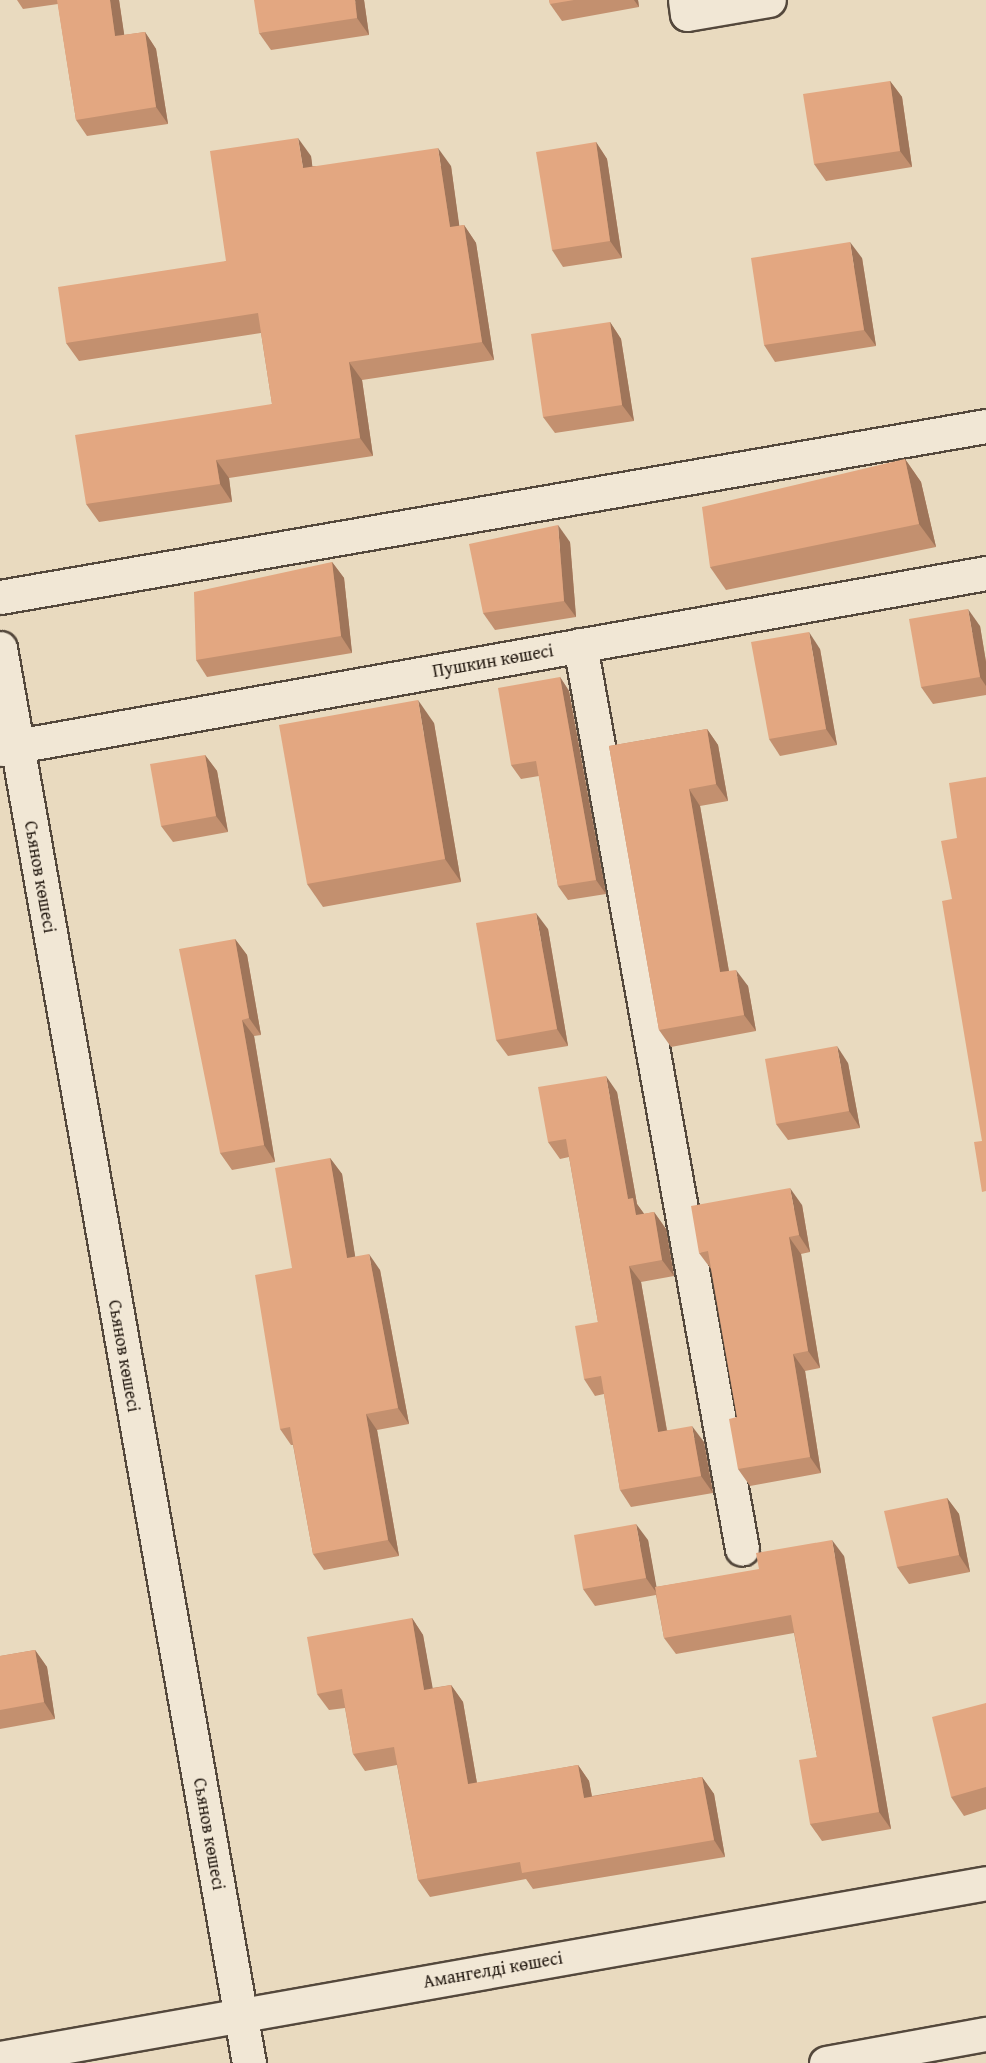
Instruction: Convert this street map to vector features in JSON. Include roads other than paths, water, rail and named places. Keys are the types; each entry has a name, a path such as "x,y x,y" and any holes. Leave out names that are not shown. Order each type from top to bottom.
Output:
{"street":[{"path":"685,0 687,14 769,0"},
{"path":"0,597 986,426"},
{"name":"Пушкин көшесі","path":"8,748 986,573"},
{"path":"580,645 742,1550"},
{"name":"Сьянов көшесі","path":"0,648 8,748 249,2063"},
{"name":"Амангелді көшесі","path":"0,2058 986,1883"},
{"path":"842,2062 986,2034"}]}
